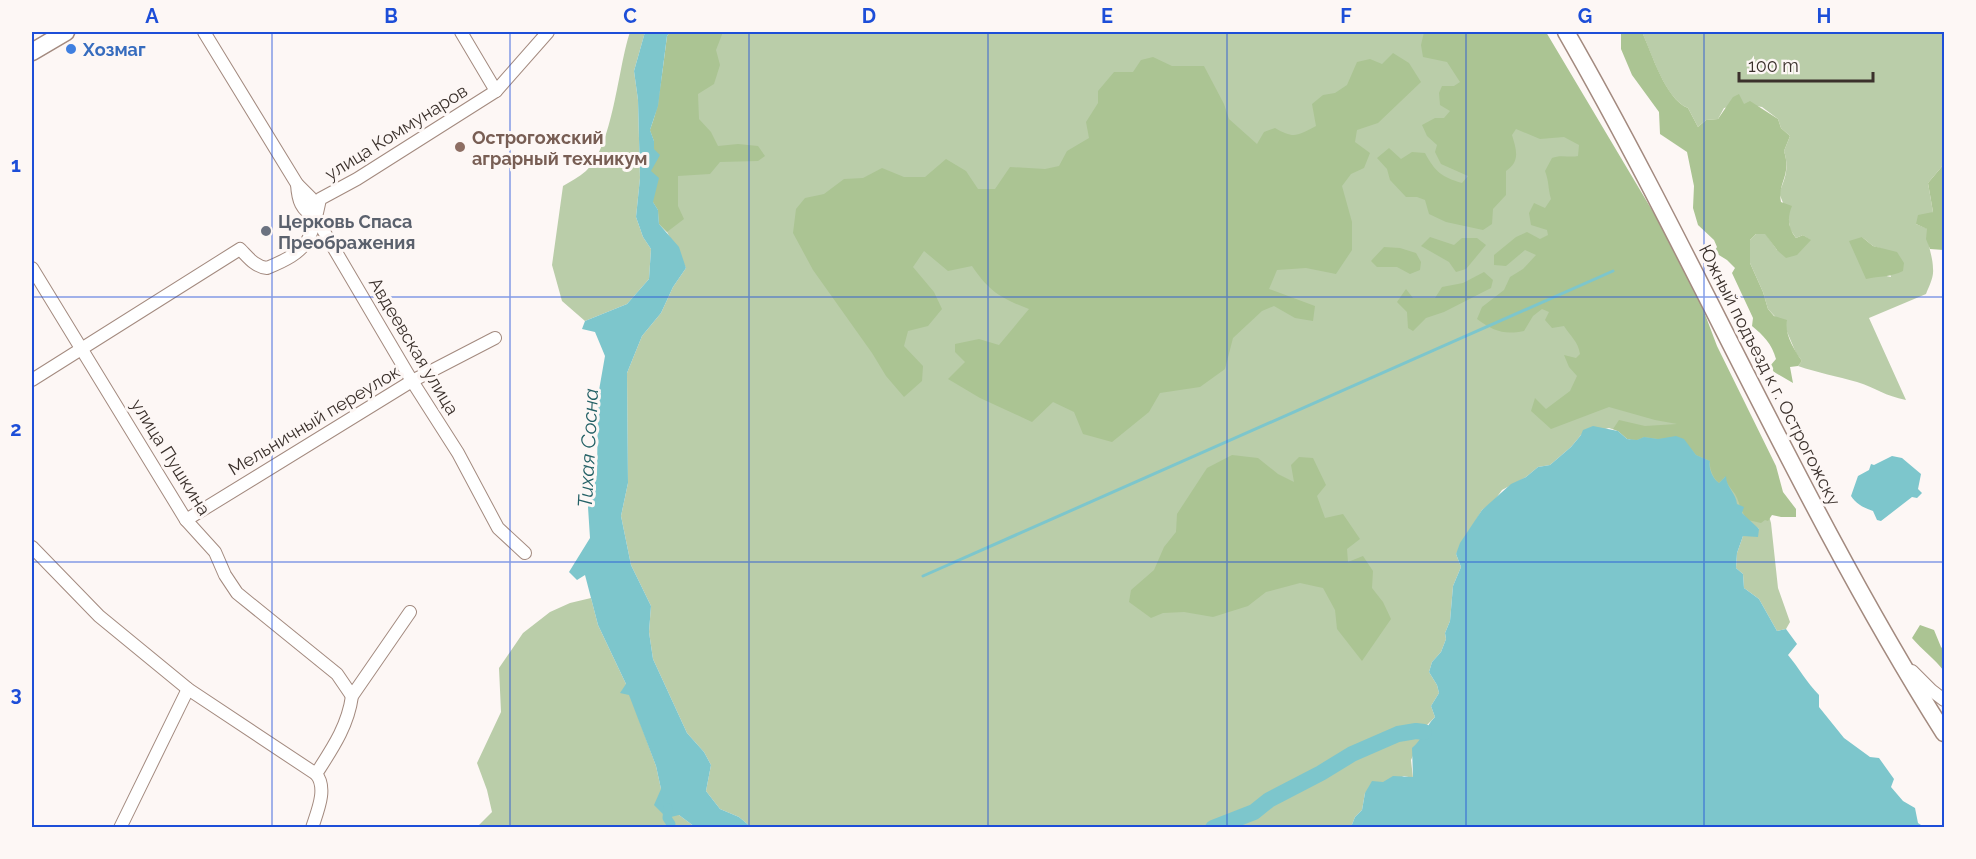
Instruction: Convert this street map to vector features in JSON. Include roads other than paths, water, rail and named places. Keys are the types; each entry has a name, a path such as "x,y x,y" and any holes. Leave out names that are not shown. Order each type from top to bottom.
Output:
{"main road":[{"path":"32,52 66,32"},
{"name":"Южный подъезд к г. Острогожску","path":"1566,32 1634,154 1821,517 1894,652 1944,733"}],"street":[{"name":"Авдеевская улица","path":"204,32 297,184 311,198 316,218 412,381 458,453 498,528 525,553"},
{"path":"461,32 496,91"},
{"name":"улица Коммунаров","path":"32,380 240,249 260,267 267,268 301,250 309,241 320,200 496,91 548,32"},
{"name":"улица Пушкина","path":"32,268 186,520 215,552 225,575 237,593 337,674 352,696"},
{"name":"Мельничный переулок","path":"186,520 412,381 495,338"},
{"path":"32,547 99,616 188,689 316,774 320,779 322,794 312,828"},
{"path":"316,774 339,739 351,708 352,696 410,612"},
{"path":"1894,652 1944,700"},
{"path":"120,828 188,689"}],"water":[{"path":"645,32 670,32 667,36 658,106 650,130 654,149 660,155 651,171 659,178 653,202 658,210 659,224 679,247 686,268 673,287 661,313 642,336 627,373 628,483 621,516 631,565 651,606 649,632 653,659 687,733 704,752 711,765 706,791 720,809 739,817 751,827 695,827 679,815 667,818 654,805 661,789 656,766 629,695 620,693 626,684 598,625 585,575 577,580 569,572 590,538 588,507 597,475 598,396 605,356 595,332 582,329 585,321 627,304 649,279 651,249 643,237 636,217 640,178 638,100 634,71"},
{"path":"1593,426 1618,431 1627,439 1637,440 1644,437 1658,439 1676,436 1684,439 1696,455 1710,461 1710,470 1719,483 1726,476 1737,504 1744,507 1742,513 1759,529 1758,537 1743,536 1737,553 1736,568 1743,574 1744,588 1759,599 1777,631 1786,629 1797,644 1788,655 1819,695 1819,707 1844,738 1870,757 1879,758 1894,779 1891,787 1903,801 1915,808 1918,823 1924,827 1351,827 1355,817 1362,810 1365,793 1372,781 1383,782 1393,776 1413,777 1412,748 1435,717 1431,706 1439,693 1429,672 1432,662 1441,652 1446,639 1453,586 1461,567 1456,554 1460,543 1482,510 1511,484 1526,477 1538,467 1550,465 1571,447 1583,430"},
{"path":"1892,456 1902,458 1921,474 1918,489 1922,493 1917,498 1912,497 1881,521 1877,520 1873,511 1855,501 1851,496 1858,476 1869,470 1871,464 1874,465"}],"waterway":[{"path":"923,576 1613,271"},
{"path":"1213,828 1254,812 1269,800 1352,754 1398,734 1424,732"},
{"path":"668,808 667,818 671,824 670,828"}],"place":[{"name":"Хозмаг","path":"71,49"},
{"name":"Острогожский аграрный техникум","path":"460,147"},
{"name":"Церковь Спаса Преображения","path":"266,231"}],"water label":[{"name":"Тихая Сосна","path":"588,448"}]}
